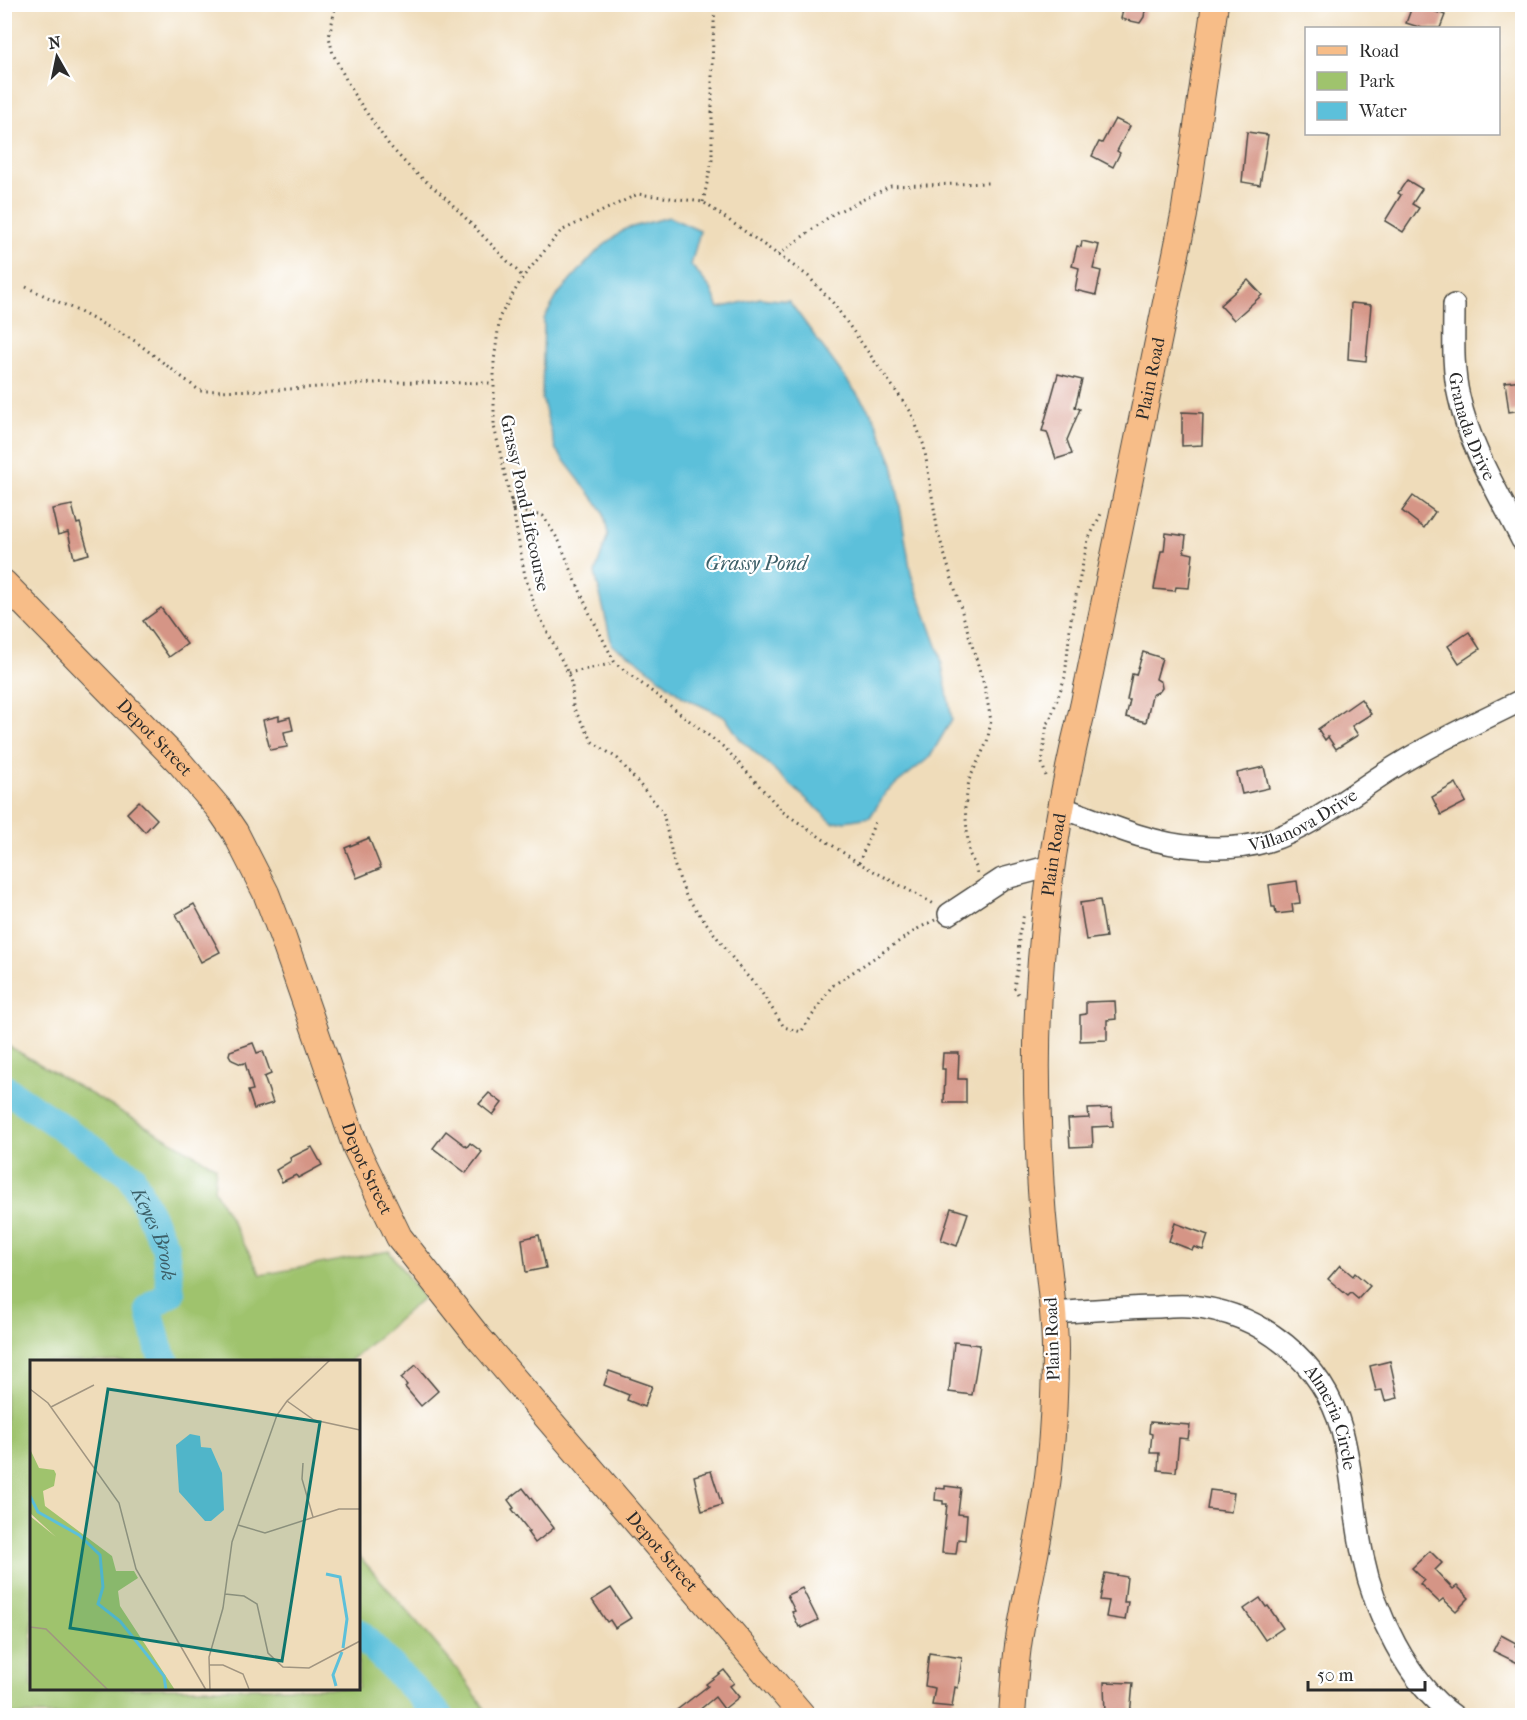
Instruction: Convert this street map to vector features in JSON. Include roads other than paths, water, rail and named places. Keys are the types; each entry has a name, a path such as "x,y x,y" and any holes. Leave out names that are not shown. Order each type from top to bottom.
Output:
{"main road":[{"name":"Plain Road","path":"1012,1716 1018,1642 1049,1470 1054,1386 1053,1313 1041,1180 1036,1026 1042,936 1061,807 1184,215 1215,4"},
{"name":"Depot Street","path":"4,583 180,763 220,810 234,832 266,893 356,1148 399,1237 477,1337 803,1716"}],"street":[{"name":"Granada Drive","path":"1454,305 1458,394 1464,418 1487,472 1522,540"},
{"name":"Villanova Drive","path":"1061,807 1150,839 1171,844 1220,848 1268,841 1314,820 1421,751 1522,700"},
{"path":"949,914 1002,879 1051,866"},
{"name":"Almeria Circle","path":"1053,1313 1124,1307 1189,1306 1206,1309 1242,1318 1265,1329 1301,1360 1324,1389 1342,1432 1363,1557 1382,1618 1418,1679 1454,1716"}],"water":[{"name":"Grassy Pond","path":"669,217 700,231 691,265 711,289 719,308 760,298 789,301 874,417 893,464 911,574 940,654 952,719 930,757 886,792 870,817 833,823 740,739 725,717 683,697 636,659 612,645 595,573 608,534 603,511 556,450 542,398 544,319 559,293 598,250 625,229"}],"waterway":[{"name":"Keyes Brook","path":"4,1088 131,1175 165,1247 171,1293 149,1308 159,1349 165,1360"},
{"name":"Keyes Brook","path":"360,1634 440,1716"}]}
